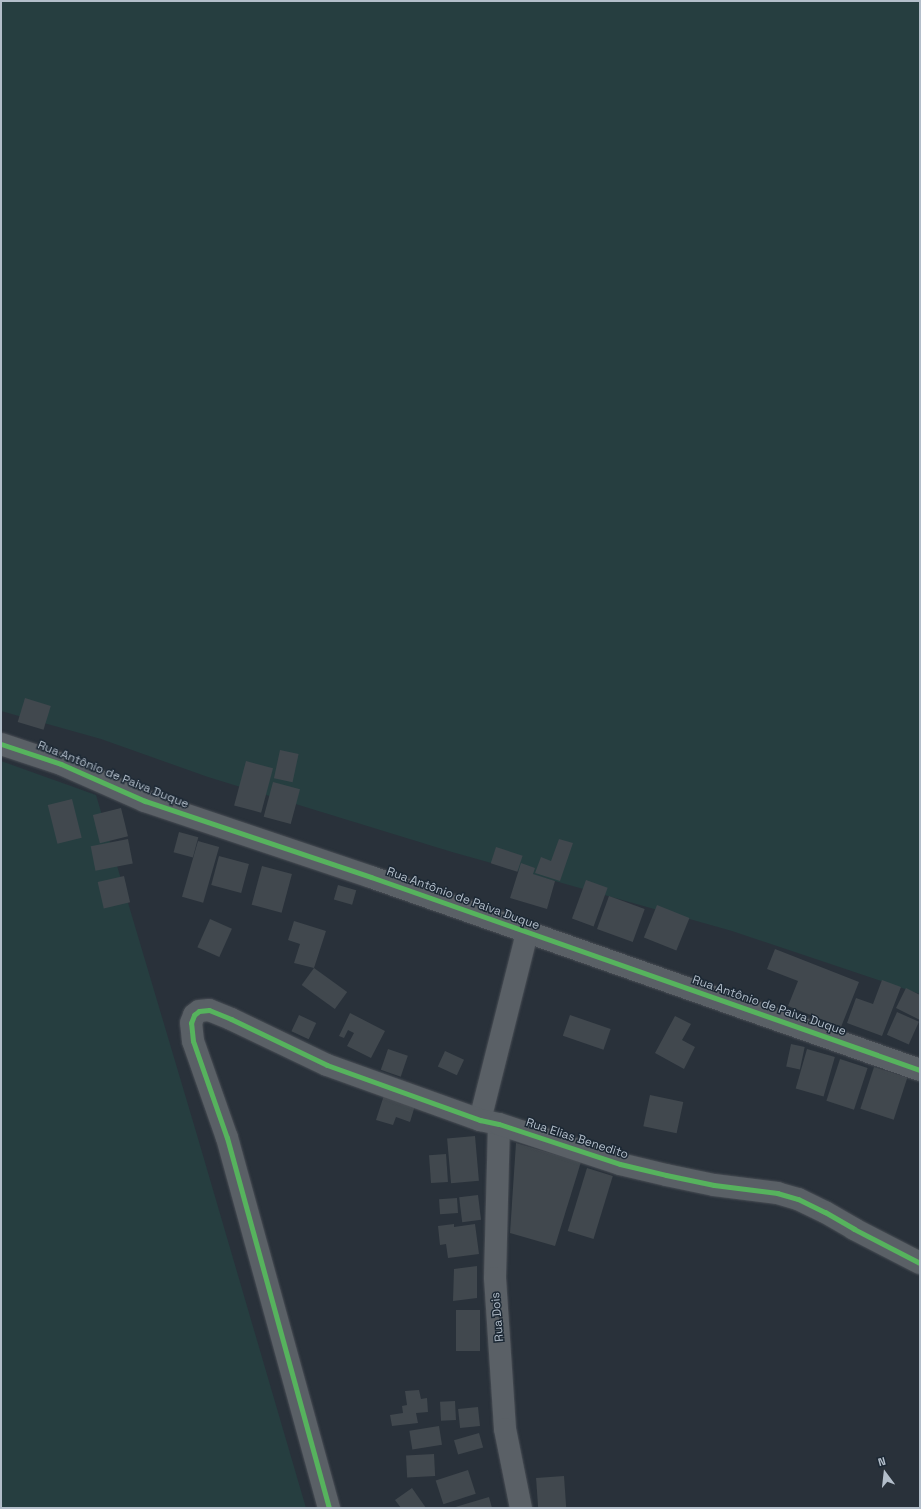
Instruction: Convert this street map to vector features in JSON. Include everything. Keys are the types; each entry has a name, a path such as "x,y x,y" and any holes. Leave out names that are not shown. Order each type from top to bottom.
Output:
{"street":[{"name":"Rua Antônio de Paiva Duque","path":"1,744 61,764 145,801 920,1070"},
{"name":"Rua Dois","path":"522,1508 506,1429 495,1278 490,1122 527,933"},
{"name":"Rua Elias Benedito","path":"329,1508 227,1138 193,1041 191,1023 194,1015 199,1011 209,1010 231,1019 327,1065 490,1122 620,1164 658,1174 714,1185 777,1193 798,1200 825,1212 854,1229 920,1263"}],"green space":[{"path":"1,1 920,1 920,994 732,931 452,852 208,777 101,739 1,711"},
{"path":"1,761 96,795 306,1508 1,1508"}],"building":[{"path":"25,698 51,706 44,730 18,722"},
{"path":"280,750 299,754 293,782 274,778"},
{"path":"246,761 273,768 261,813 234,805"},
{"path":"273,782 300,789 291,824 264,817"},
{"path":"72,799 82,838 57,844 48,805"},
{"path":"121,808 128,836 100,843 93,815"},
{"path":"179,832 198,837 193,857 174,852"},
{"path":"128,839 133,864 95,871 91,846"},
{"path":"559,839 573,843 560,881 535,873 541,857 551,861"},
{"path":"198,841 219,847 203,903 182,897"},
{"path":"496,847 523,856 517,872 491,863"},
{"path":"219,856 249,864 241,893 211,885"},
{"path":"521,863 535,868 533,874 555,881 547,909 510,898"},
{"path":"262,866 292,874 282,913 252,905"},
{"path":"124,876 130,902 104,908 98,882"},
{"path":"586,880 608,888 594,926 572,919"},
{"path":"338,885 356,890 352,905 334,899"},
{"path":"609,896 645,909 633,942 597,929"},
{"path":"657,905 689,918 676,951 644,937"},
{"path":"210,919 232,929 219,957 197,947"},
{"path":"294,921 326,931 314,968 294,963 300,944 288,940"},
{"path":"775,949 859,982 841,1027 788,1006 798,981 767,969"},
{"path":"314,968 347,992 335,1009 302,985"},
{"path":"882,980 901,987 882,1036 847,1023 856,998 873,1004"},
{"path":"906,988 920,995 920,1020 896,1008"},
{"path":"897,1012 919,1022 909,1045 887,1035"},
{"path":"350,1013 385,1031 371,1058 347,1046 354,1033 348,1030 344,1038 339,1036"},
{"path":"299,1015 316,1023 309,1039 291,1031"},
{"path":"570,1015 611,1029 603,1050 563,1036"},
{"path":"675,1016 691,1024 682,1040 695,1047 684,1069 655,1053"},
{"path":"791,1044 805,1047 800,1069 786,1066"},
{"path":"388,1049 408,1056 401,1077 381,1070"},
{"path":"807,1049 835,1057 824,1096 796,1088"},
{"path":"445,1051 464,1060 457,1075 438,1066"},
{"path":"840,1059 868,1068 854,1110 826,1101"},
{"path":"874,1067 907,1078 894,1120 860,1109"},
{"path":"386,1089 417,1099 410,1122 396,1117 393,1125 376,1120"},
{"path":"650,1095 683,1102 677,1133 643,1126"},
{"path":"475,1136 479,1181 451,1183 447,1138"},
{"path":"516,1143 581,1162 555,1246 510,1233"},
{"path":"446,1154 448,1182 431,1183 429,1155"},
{"path":"587,1168 613,1176 594,1239 568,1231"},
{"path":"478,1195 481,1220 462,1222 459,1197"},
{"path":"457,1198 458,1213 440,1214 439,1199"},
{"path":"454,1224 454,1227 475,1224 479,1254 448,1258 446,1244 440,1245 438,1226"},
{"path":"477,1266 477,1298 453,1301 454,1269"},
{"path":"456,1310 480,1310 480,1351 456,1351"},
{"path":"419,1390 421,1399 427,1398 428,1412 416,1413 418,1423 392,1426 390,1415 403,1413 402,1406 407,1405 405,1391"},
{"path":"455,1401 456,1420 441,1421 440,1402"},
{"path":"478,1407 480,1426 460,1428 458,1409"},
{"path":"439,1426 442,1445 412,1449 409,1431"},
{"path":"479,1433 483,1447 458,1455 454,1440"},
{"path":"434,1454 435,1476 407,1477 406,1455"},
{"path":"468,1470 476,1494 443,1504 436,1481"},
{"path":"564,1476 566,1508 538,1508 536,1478"},
{"path":"412,1488 426,1508 401,1508 395,1500"},
{"path":"489,1497 492,1508 452,1508"}],"cycle path":[{"path":"1,744 61,764 145,801 371,877 920,1070"},
{"path":"329,1508 227,1138 193,1041 191,1023 194,1015 199,1011 209,1010 231,1019 327,1065 480,1120 499,1124 620,1164 714,1185 777,1193 798,1199 920,1263"}]}
